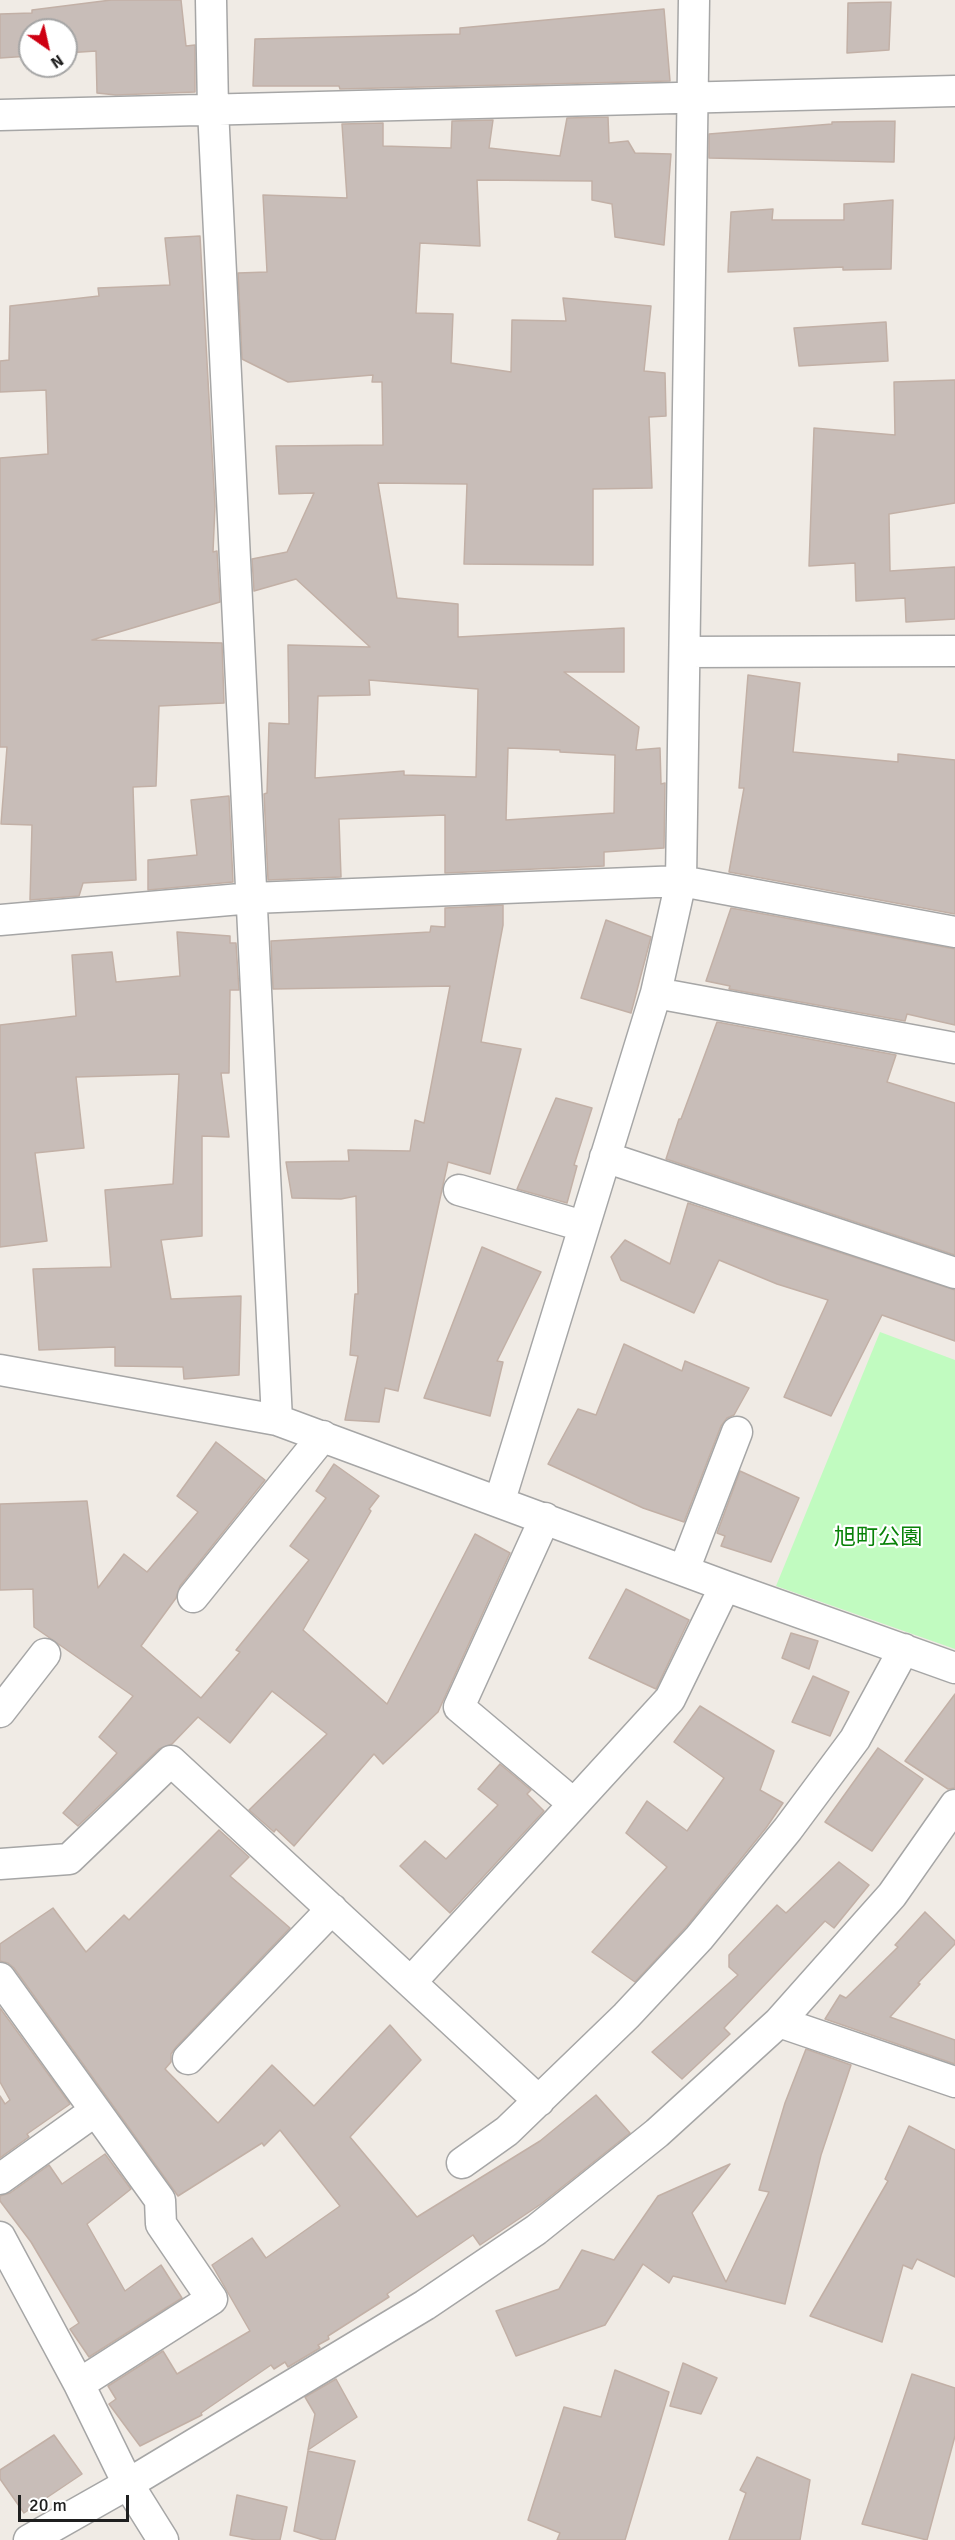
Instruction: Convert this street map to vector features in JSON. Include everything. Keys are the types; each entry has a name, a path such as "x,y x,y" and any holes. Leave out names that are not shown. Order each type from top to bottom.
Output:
{"street":[{"path":"211,0 213,109 277,1419"},
{"path":"500,1500 656,993 681,881 694,0"},
{"path":"0,115 955,91"},
{"path":"686,652 955,651"},
{"path":"0,920 252,898 681,881 955,932"},
{"path":"656,993 955,1048"},
{"path":"605,1157 955,1273"},
{"path":"459,1190 583,1226"},
{"path":"0,1370 277,1419 500,1500 725,1586 955,1668"},
{"path":"684,1570 737,1432"},
{"path":"193,1597 323,1436"},
{"path":"545,1518 459,1707 574,1804"},
{"path":"411,1982 670,1699 725,1586"},
{"path":"462,2163 507,2131 539,2101 626,2016 691,1947 781,1838 855,1739 904,1649"},
{"path":"0,1712 45,1654"},
{"path":"0,1864 69,1859 171,1761 539,2101"},
{"path":"29,2540 128,2484 425,2305 536,2230 657,2133 779,2022 892,1895 955,1805"},
{"path":"188,2059 332,1909"},
{"path":"0,1978 160,2200 161,2224 212,2299 79,2384"},
{"path":"779,2022 955,2082"},
{"path":"0,2179 95,2111"},
{"path":"0,2237 79,2384 128,2484 163,2540"}],"green space":[{"name":"旭町公園","path":"880,1332 955,1360 955,1649 776,1586"}],"building":[{"path":"111,0 181,0 186,46 195,45 195,92 116,95 97,93 96,51 78,52 78,18 18,18 18,57 0,58 0,14 32,13 32,10"},
{"path":"891,2 889,50 847,53 848,3"},
{"path":"664,9 670,81 340,89 339,86 253,86 255,39 460,34 460,28"},
{"path":"608,117 609,143 628,141 635,153 671,154 664,245 615,237 612,204 592,200 592,181 477,180 480,246 420,243 416,313 453,314 451,363 511,372 512,320 566,321 563,298 651,306 644,371 665,373 666,416 649,417 652,488 593,489 593,565 464,564 467,484 378,483 397,598 458,604 458,637 624,628 624,672 564,672 639,727 636,750 660,748 661,784 665,783 664,848 604,852 604,866 445,873 445,815 339,819 341,877 268,880 264,794 267,793 269,723 289,724 288,645 370,647 296,579 254,591 252,559 287,552 314,493 279,494 276,446 383,445 382,382 372,382 373,375 288,382 242,359 238,273 267,272 263,195 347,198 342,124 383,123 383,146 451,148 452,121 493,120 489,148 560,156 567,118","holes":["369,680 478,689 476,777 404,775 404,771 315,778 318,696 370,695","508,748 615,755 614,813 506,820"]},
{"path":"895,121 894,162 709,158 709,134 832,124 832,122"},
{"path":"893,200 891,269 843,270 843,267 728,272 731,212 773,209 772,220 844,220 844,204"},
{"path":"200,236 215,506 213,552 217,551 220,602 92,640 222,643 224,703 159,706 156,786 133,787 136,880 83,883 79,896 30,900 32,825 1,824 7,747 0,747 0,458 48,454 46,390 0,392 0,361 9,360 10,306 99,296 98,288 170,285 165,238"},
{"path":"886,322 888,361 799,366 794,328"},
{"path":"955,380 955,503 889,514 890,571 955,567 955,619 906,622 905,598 856,601 855,563 809,566 814,428 895,435 894,382"},
{"path":"748,675 800,683 793,752 898,762 898,754 955,760 955,914 729,872 744,788 739,788"},
{"path":"229,796 233,882 148,890 148,860 197,855 191,800"},
{"path":"503,905 503,925 481,1042 521,1049 490,1174 448,1162 398,1391 385,1388 379,1422 345,1420 358,1356 350,1355 355,1294 358,1294 356,1196 341,1199 292,1198 286,1162 349,1161 348,1150 410,1151 415,1120 424,1123 450,986 273,989 271,941 430,932 431,926 445,927 445,908"},
{"path":"731,908 955,949 955,1025 907,1014 905,1021 729,989 730,986 706,981"},
{"path":"606,920 651,937 631,1013 581,998"},
{"path":"177,932 230,936 230,943 236,943 239,990 230,990 229,1073 221,1073 229,1137 202,1136 202,1236 161,1240 171,1299 241,1296 239,1375 184,1379 183,1367 115,1366 115,1347 39,1350 33,1269 111,1267 105,1190 173,1184 179,1074 76,1077 84,1148 35,1153 47,1241 0,1247 0,1025 76,1016 72,955 112,952 116,982 180,976"},
{"path":"717,1022 896,1055 887,1082 955,1103 955,1255 666,1159"},
{"path":"556,1098 592,1108 574,1165 577,1166 567,1203 517,1189"},
{"path":"688,1203 955,1290 955,1341 882,1315 831,1416 784,1397 828,1300 777,1284 719,1260 694,1313 621,1280 611,1257 625,1240 670,1264"},
{"path":"482,1247 541,1272 497,1361 503,1362 490,1416 424,1398"},
{"path":"624,1344 682,1371 685,1361 749,1388 734,1415 727,1418 721,1426 684,1522 643,1508 548,1464 578,1409 596,1415"},
{"path":"216,1442 265,1480 180,1586 176,1598 141,1646 201,1698 240,1652 236,1650 309,1560 290,1546 326,1498 316,1491 334,1464 379,1496 369,1509 371,1511 303,1630 387,1704 475,1534 510,1553 438,1712 383,1764 374,1754 294,1846 276,1829 274,1832 249,1810 327,1734 272,1691 230,1743 198,1717 172,1744 159,1749 78,1826 63,1813 117,1753 99,1737 133,1696 34,1627 33,1589 0,1590 0,1504 87,1501 98,1588 124,1554 147,1572 198,1512 177,1496"},
{"path":"740,1471 799,1498 771,1562 721,1546 725,1536 717,1533"},
{"path":"626,1589 689,1620 656,1689 589,1658"},
{"path":"791,1633 818,1641 809,1669 782,1658"},
{"path":"813,1676 849,1692 830,1736 792,1722"},
{"path":"955,1694 955,1788 948,1789 905,1761"},
{"path":"700,1706 774,1751 760,1790 783,1803 766,1828 686,1927 635,1982 592,1952 667,1867 626,1833 647,1801 687,1831 724,1778 674,1742"},
{"path":"878,1748 923,1779 872,1851 825,1822"},
{"path":"500,1764 531,1790 527,1794 544,1811 450,1913 400,1866 425,1841 446,1859 498,1805 478,1789"},
{"path":"219,1830 249,1857 230,1876 290,1928 176,2047 171,2054 171,2062 165,2069 218,2123 272,2065 314,2106 390,2025 421,2060 350,2137 417,2217 540,2141 596,2095 630,2133 541,2204 480,2245 473,2235 387,2294 389,2297 328,2336 329,2339 318,2345 320,2348 288,2367 285,2362 274,2369 271,2365 201,2413 202,2415 140,2446 109,2404 116,2399 108,2386 163,2351 177,2374 250,2331 212,2265 252,2238 266,2258 340,2206 280,2130 264,2146 262,2143 178,2196 14,1968 0,1961 0,1944 53,1908 86,1952 124,1915 129,1920"},
{"path":"839,1862 869,1885 834,1928 825,1921 724,2028 730,2034 682,2079 652,2052 738,1975 729,1967 729,1955 777,1905 786,1913"},
{"path":"925,1912 955,1941 955,1944 890,2017 955,2040 955,2064 825,2019 840,1995 846,1998 898,1947 895,1945"},
{"path":"0,2008 70,2104 27,2134 29,2137 0,2158 0,2096 5,2104 10,2100 0,2082"},
{"path":"806,2049 851,2065 821,2155 785,2304 673,2276 669,2283 643,2264 605,2325 516,2356 496,2311 559,2289 582,2250 614,2260 658,2196 730,2164 692,2213 726,2282 769,2192 759,2190 785,2103"},
{"path":"909,2126 955,2150 955,2277 917,2259 912,2269 903,2265 882,2342 810,2316 888,2181 885,2179"},
{"path":"105,2154 131,2189 87,2224 125,2291 161,2265 182,2298 89,2357 70,2329 79,2323 31,2242 0,2201 0,2196 10,2193 49,2165 62,2184"},
{"path":"683,2363 717,2378 701,2414 670,2406"},
{"path":"615,2370 669,2392 625,2540 557,2540 560,2533 528,2520 564,2407 601,2417"},
{"path":"912,2374 955,2388 955,2436 927,2540 862,2524"},
{"path":"336,2379 357,2417 308,2450 315,2414 305,2397"},
{"path":"54,2435 82,2474 24,2513 0,2479 0,2470"},
{"path":"308,2451 355,2461 335,2540 323,2540 294,2531"},
{"path":"757,2457 810,2480 800,2540 729,2540 746,2493 740,2490"},
{"path":"237,2495 287,2507 280,2540 256,2540 230,2535"}]}
